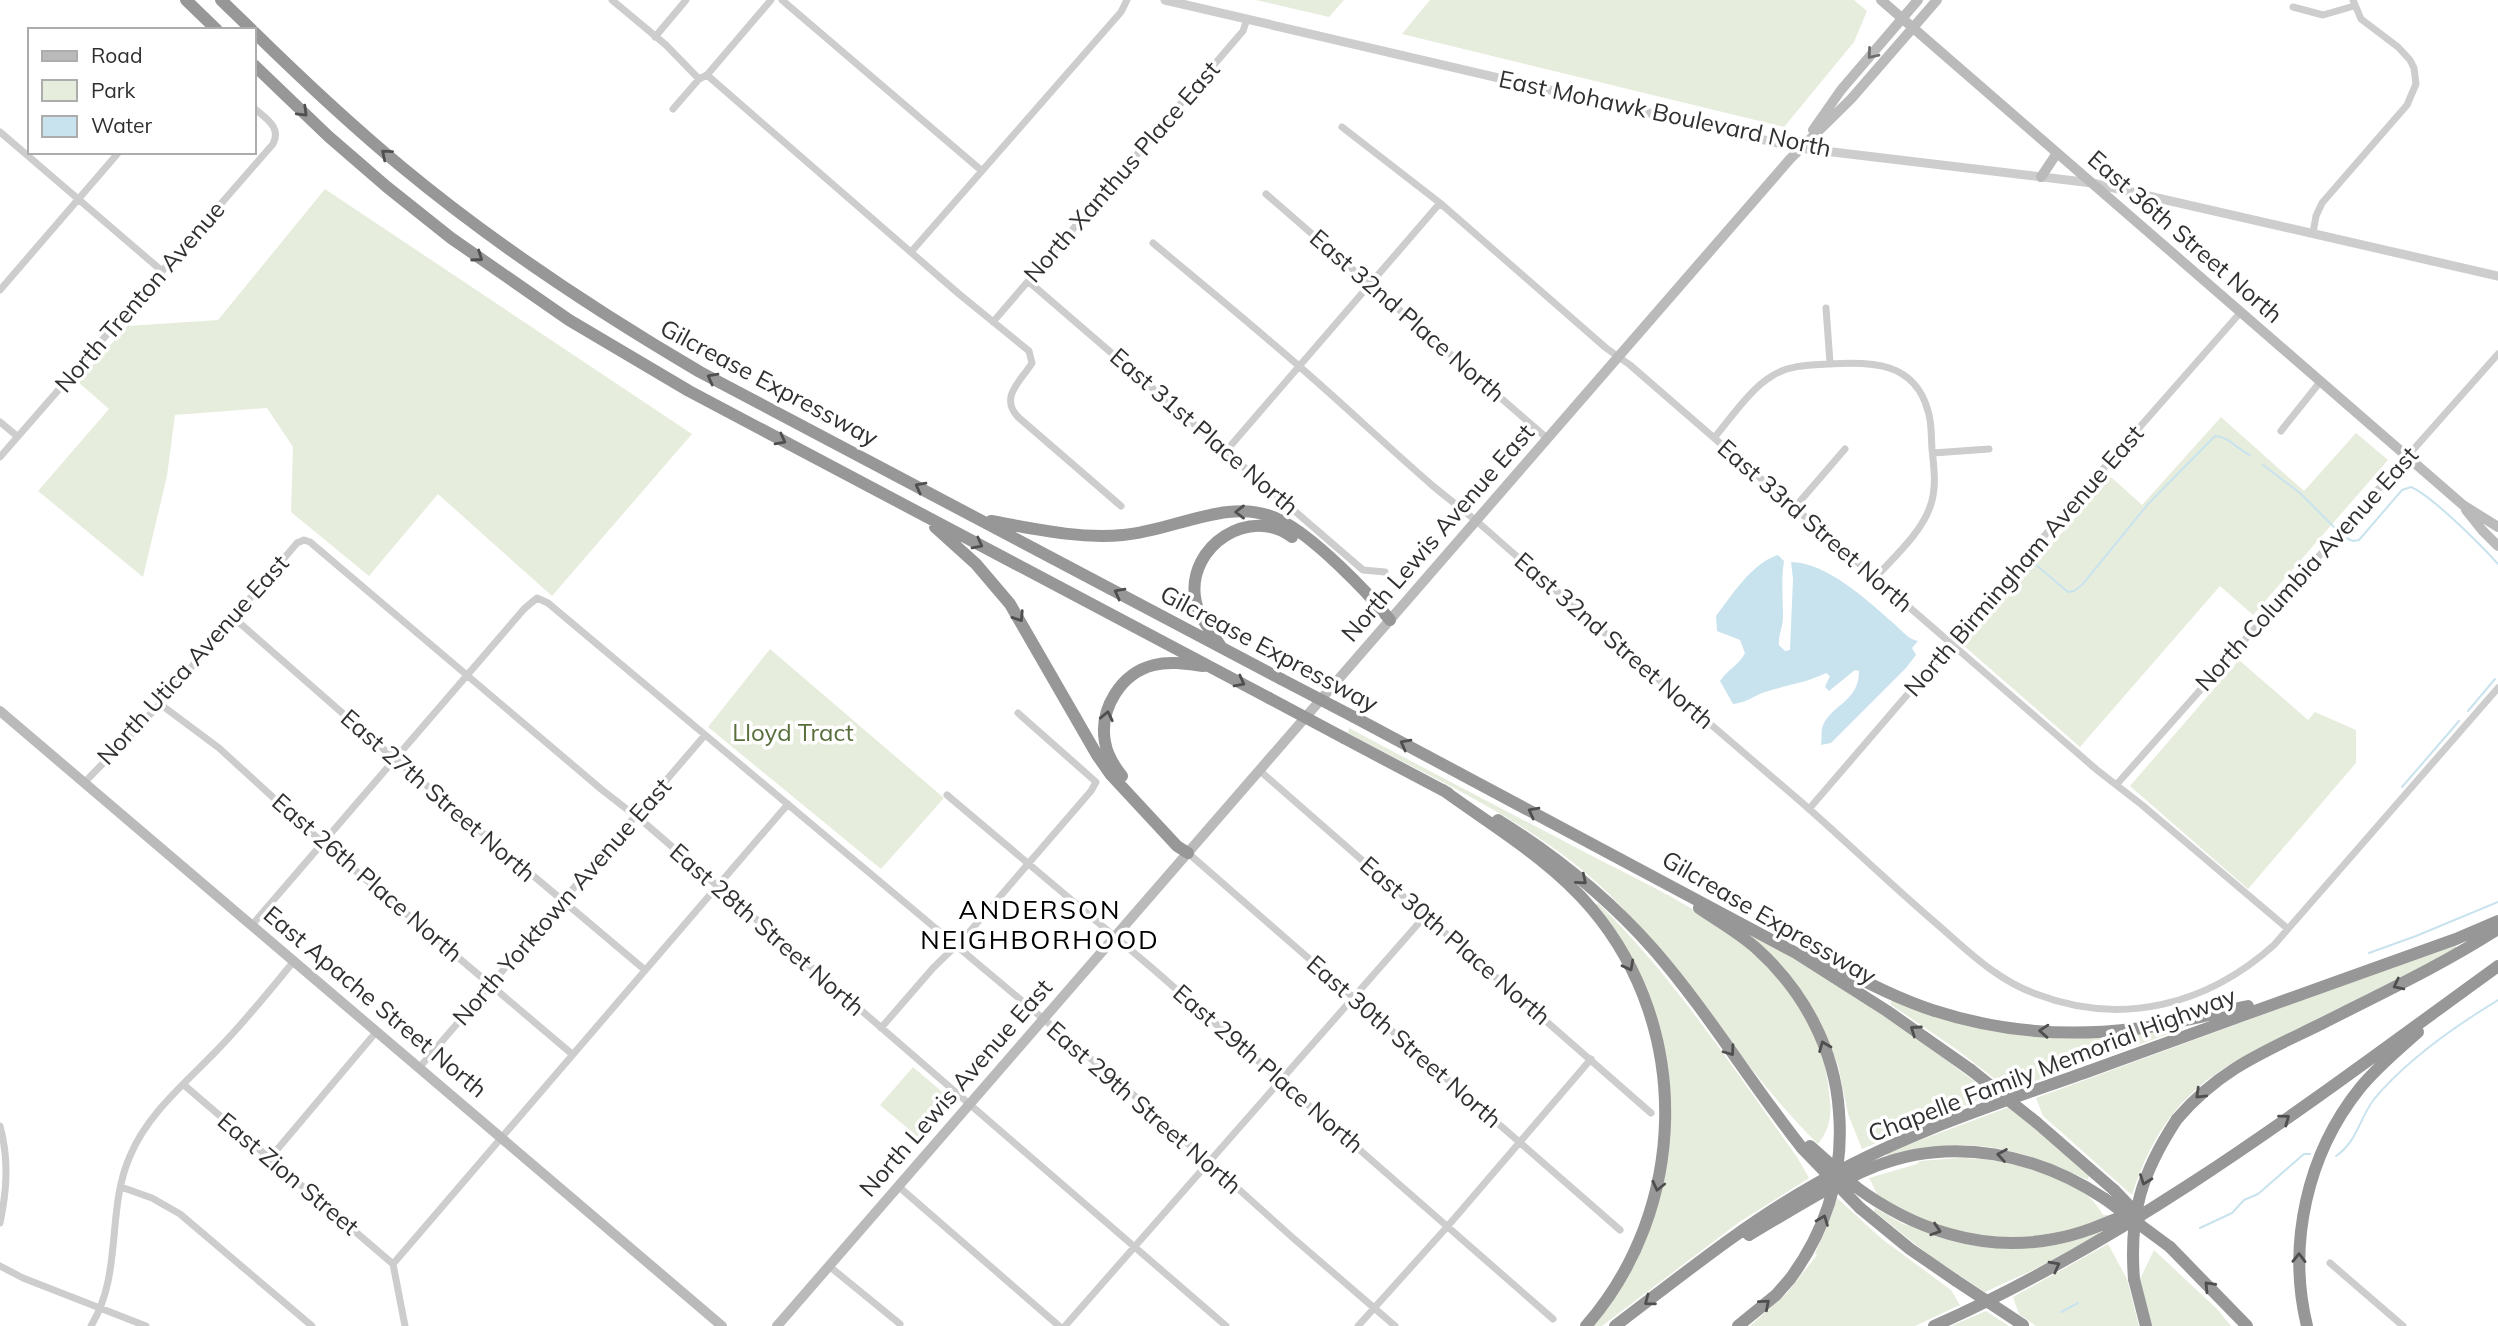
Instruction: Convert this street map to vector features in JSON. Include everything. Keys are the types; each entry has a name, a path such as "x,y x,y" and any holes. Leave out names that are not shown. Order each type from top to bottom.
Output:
{"highway":[{"path":"186,0 215,28"},
{"name":"Gilcrease Expressway","path":"224,0 250,28"},
{"name":"Gilcrease Expressway","path":"256,34 332,107 421,183 504,246 598,310 700,372 1637,866 1827,972 1971,1070 2036,1122 2094,1171 2247,1326"},
{"name":"Gilcrease Expressway","path":"256,67 328,136 387,187 451,237 569,320 689,391 1490,815 1536,845 1614,908 1673,974 1779,1118 1804,1146"},
{"path":"980,519 1068,534 1105,536 1153,531 1224,513 1245,511 1266,515 1298,531 1372,598 1390,620"},
{"path":"918,512 998,587 1024,624 1097,755 1111,775 1177,846 1188,853"},
{"path":"1222,648 1197,606 1195,578 1202,560 1212,546 1226,534 1244,527 1263,526 1289,535 1390,620"},
{"path":"1188,853 1116,768 1105,742 1105,725 1113,696 1125,681 1139,671 1154,664 1169,663 1210,667"},
{"path":"1443,790 1554,871 1592,909 1625,957 1652,1019 1665,1086 1666,1132 1661,1172 1650,1214 1633,1255 1613,1291 1586,1326"},
{"path":"1637,866 1745,939 1784,977 1803,1003 1822,1040 1833,1071 1840,1139 1838,1168 1827,1212 1809,1251 1790,1279 1776,1295 1738,1326"},
{"path":"1677,888 1894,995 1932,1010 1984,1023 2081,1033 2133,1029 2300,995"},
{"name":"Chapelle Family Memorial Highway","path":"1615,1326 1775,1208 1871,1154 1998,1102 2456,939 2498,921"},
{"path":"2146,1326 2134,1279 2132,1235 2138,1199 2157,1152 2176,1119 2208,1086 2243,1062 2459,954 2498,929"},
{"path":"1934,1326 2070,1258 2168,1199 2240,1151 2498,966"},
{"path":"2307,1326 2300,1283 2300,1241 2306,1200 2323,1151 2343,1113 2371,1076 2462,992"},
{"path":"1804,1146 1875,1201 1910,1220 1951,1235 1980,1241 2022,1243 2070,1235 2168,1199"},
{"path":"1804,1146 1860,1208 1910,1249 2024,1326"},
{"path":"1682,1275 1815,1195 1877,1166 1918,1155 1950,1151 2011,1156 2037,1164 2090,1189 2170,1247"}],"main road":[{"name":"East 36th Street North","path":"1881,0 2463,505 2498,527"},
{"name":"North Lewis Avenue East","path":"777,1326 1799,148 1841,90 1918,0"},
{"name":"North Lewis Avenue East","path":"1799,148 1851,99 1937,0"},
{"path":"2041,177 2057,153"},
{"name":"East 36th Street North","path":"2463,505 2498,546"},
{"name":"East Apache Street North","path":"0,711 722,1326"}],"street":[{"path":"612,0 699,79"},
{"path":"655,37 686,0"},
{"path":"673,109 699,79 707,75 771,0"},
{"path":"782,0 982,171"},
{"path":"911,252 1121,12 1127,0"},
{"name":"East Mohawk Boulevard North","path":"1165,0 1799,148 2092,183 2498,276"},
{"path":"2293,7 2323,15 2353,3 2365,24 2404,52 2414,68 2416,84 2407,105 2320,206 2313,233"},
{"name":"North Xanthus Place East","path":"993,322 1178,108 1242,31 1247,19"},
{"path":"707,75 1024,347 1032,359 1011,394 1011,408 1121,506"},
{"name":"North Trenton Avenue","path":"0,457 273,144 277,135 272,123 256,110"},
{"name":"East 33rd Street North","path":"1342,127 1440,202 2097,771 2117,784 2287,928"},
{"path":"0,132 162,271"},
{"path":"0,290 117,154"},
{"name":"East 32nd Place North","path":"1266,194 1548,439"},
{"path":"1226,451 1440,202"},
{"name":"East 32nd Street North","path":"1153,243 1809,809 1990,969 2035,994 2092,1008 2149,1007 2197,995 2231,978 2274,945 2498,688"},
{"name":"East 31st Place North","path":"1028,281 1363,570 1385,572"},
{"path":"1826,308 1830,363"},
{"name":"North Birmingham Avenue East","path":"1809,809 2240,313"},
{"name":"North Columbia Avenue East","path":"2117,784 2498,354"},
{"path":"1714,438 1761,384 1789,368 1830,363 1874,363 1892,368 1910,381 1922,395 1928,408 1934,494 1921,525 1875,578"},
{"path":"2281,431 2320,382"},
{"path":"0,422 18,436"},
{"path":"1795,507 1845,449"},
{"path":"1933,453 1989,449"},
{"name":"North Utica Avenue East","path":"84,783 160,704 297,543 304,540"},
{"name":"East 28th Street North","path":"304,540 316,545 636,817 1226,1326"},
{"name":"East 29th Street North","path":"468,675 524,609 537,598 560,613 1127,1089 1395,1326"},
{"name":"East 27th Street North","path":"234,618 645,970"},
{"path":"252,925 468,675"},
{"name":"East 26th Place North","path":"160,704 219,748 324,843 572,1054"},
{"path":"881,1028 965,937 1096,782 1018,713"},
{"name":"North Yorktown Avenue East","path":"419,1068 705,735"},
{"name":"East 30th Place North","path":"1259,770 1651,1113"},
{"name":"East 29th Place North","path":"947,795 1281,1080 1553,1320"},
{"path":"405,1326 393,1264 788,804"},
{"name":"East 30th Street North","path":"1188,853 1620,1230"},
{"path":"1066,1326 1425,916"},
{"path":"91,1326 101,1308 111,1272 121,1187 129,1157 138,1138 149,1121 232,1035 294,961"},
{"path":"270,1158 377,1031"},
{"path":"1358,1326 1591,1059"},
{"name":"East Zion Street","path":"184,1085 393,1264"},
{"path":"0,1126 7,1177 0,1223"},
{"path":"898,1186 1059,1326"},
{"path":"121,1187 152,1198 180,1214 312,1326"},
{"path":"2330,1263 2403,1326"},
{"path":"0,1266 23,1278 146,1326"},
{"path":"829,1266 900,1324"}],"green space":[{"path":"1256,0 1344,0 1329,17"},
{"path":"1430,0 1854,0 1867,11 1854,42 1784,127 1402,34"},
{"path":"325,189 692,434 552,596 438,494 369,576 291,512 293,447 267,408 175,415 167,476 143,577 38,491 109,409 78,382 127,326 218,320"},
{"path":"2221,417 2304,491 2356,433 2388,460 2253,615 2220,586 2080,747 1963,645 2111,477 2142,505"},
{"name":"Lloyd Tract","path":"770,649 944,798 881,869 708,727"},
{"path":"2239,660 2308,720 2315,712 2356,730 2356,763 2248,889 2130,786"},
{"path":"1349,728 1702,914 1758,956 1794,998 1820,1048 1830,1108 1827,1129 1818,1144 1764,1084 1638,925 1582,870 1519,825 1348,733"},
{"path":"1598,903 1678,993 1727,1058 1809,1178 1738,1223 1602,1326 1591,1326 1637,1258 1653,1220 1663,1186 1669,1144 1670,1110 1661,1039 1595,906"},
{"path":"1750,933 1837,983 1907,1031 1978,1084 1983,1098 1862,1149 1848,1114 1838,1065 1819,1020 1748,936"},
{"path":"2455,944 2457,950 2232,1063 2196,1089 2158,1135 2132,1195 2043,1116 2036,1098"},
{"path":"1893,999 2017,1033 2183,1024 2183,1029 2009,1090 1956,1049 1890,1004"},
{"path":"913,1067 954,1102 942,1109 918,1137 880,1105"},
{"path":"2009,1107 2089,1176 2088,1180 2041,1160 1992,1147 1948,1145 1888,1158 1886,1153"},
{"path":"1975,1158 2038,1170 2078,1188 2093,1200 2103,1215 2113,1215 2040,1237 2011,1238 1972,1234 1931,1224 1895,1207 1878,1195 1869,1178 1920,1161"},
{"path":"1837,1198 1882,1239 1951,1290 1960,1305 1915,1326 1750,1326 1787,1293 1817,1255 1815,1253"},
{"path":"1875,1208 1903,1224 1978,1245 2099,1230 2100,1234 1985,1292 1930,1256 1874,1211"},
{"path":"2108,1244 2127,1279 2139,1326 2036,1326 2019,1314 2013,1297"},
{"path":"2154,1250 2217,1309 2231,1326 2151,1326 2140,1279"},
{"path":"1986,1311 2009,1326 1951,1326"}],"water":[{"path":"1778,555 1784,561 1783,621 1779,645 1785,651 1790,650 1793,579 1791,562 1818,568 1832,575 1858,593 1907,636 1918,641 1912,648 1916,655 1906,668 1831,743 1821,745 1822,728 1831,714 1854,690 1859,671 1855,670 1829,691 1825,687 1830,676 1826,673 1733,704 1720,681 1745,653 1740,640 1717,631 1716,616 1751,572"}],"waterway":[{"path":"1963,640 2019,574 2031,564 2035,564 2068,592 2082,585 2148,504 2215,436 2224,438 2250,455"},
{"path":"2263,465 2300,493 2334,527"},
{"path":"2346,538 2359,540 2402,490 2411,487 2443,510 2498,564"},
{"path":"2468,711 2495,679"},
{"path":"2402,787 2459,721"},
{"path":"2369,953 2498,902"},
{"path":"2336,1156 2349,1143 2375,1098 2388,1084 2449,1032 2498,1000"},
{"path":"2200,1228 2232,1213 2244,1200 2258,1194 2304,1154 2310,1154"},
{"path":"2061,1312 2078,1303"}],"district":[{"name":"ANDERSON NEIGHBORHOOD","path":"1040,925"}]}
